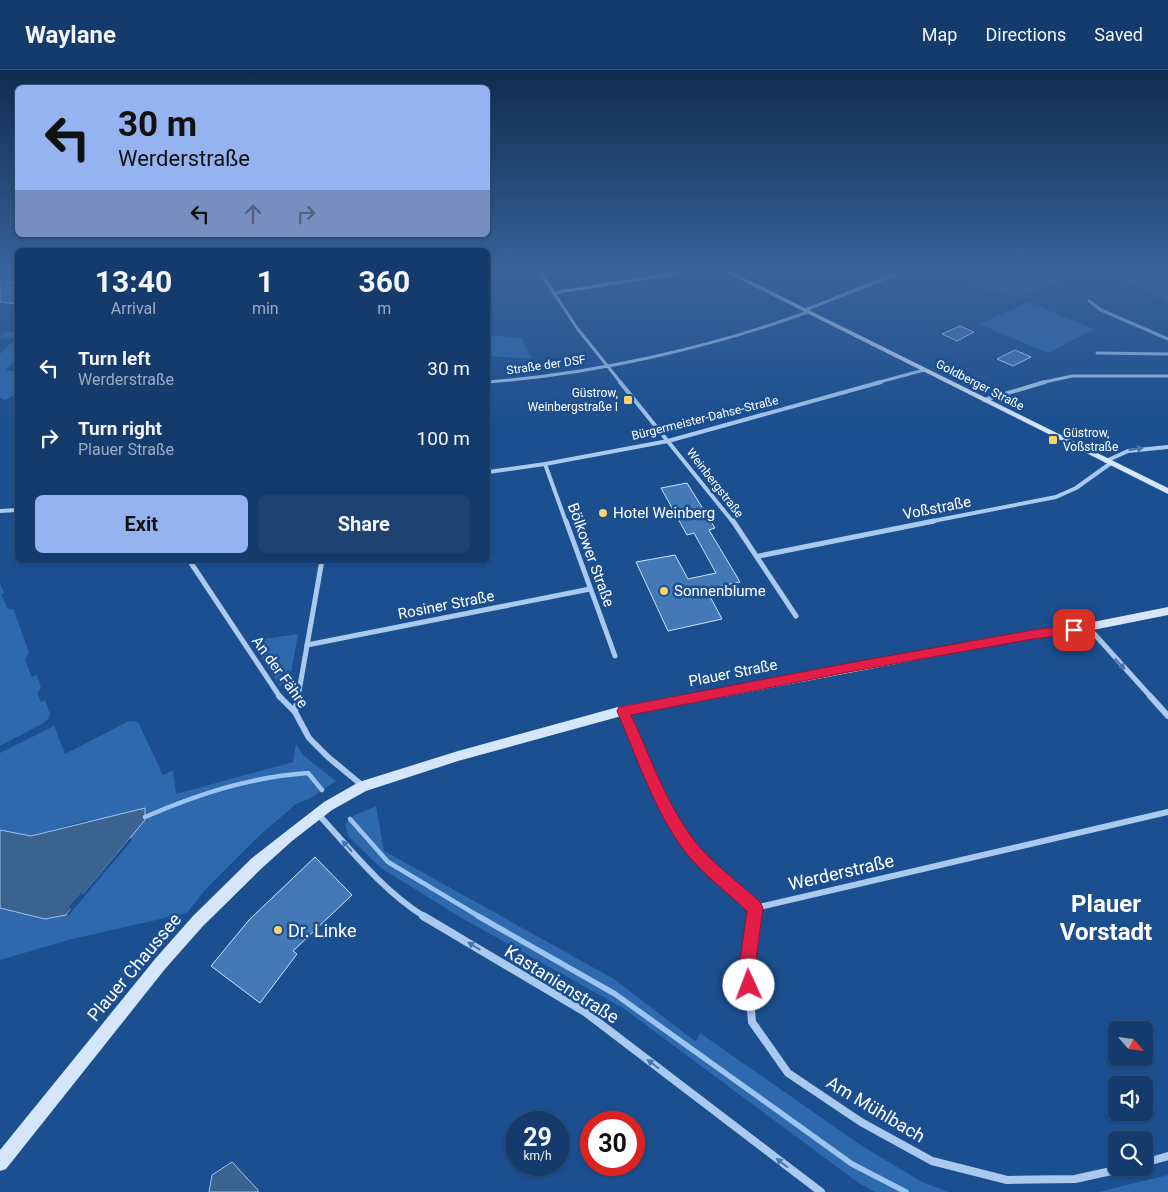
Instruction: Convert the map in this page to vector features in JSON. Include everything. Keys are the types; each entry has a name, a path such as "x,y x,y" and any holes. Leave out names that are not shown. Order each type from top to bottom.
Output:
{"main road":[{"name":"Goldberger Straße","path":"833,324 1168,491"},
{"name":"Plauer Straße","path":"318,814 363,786 458,756 623,711 965,646 1088,627 1168,611"},
{"name":"Plauer Chaussee","path":"0,1163 160,964 198,920 257,863 318,814"}],"street":[{"name":"Weinbergstraße","path":"576,324 606,366 706,487 759,556 796,616"},
{"name":"Straße der DSF","path":"490,382 538,378 606,366 717,342 773,324"},
{"path":"1134,324 1168,339"},
{"path":"1097,353 1168,354"},
{"name":"Bürgermeister-Dahse-Straße","path":"490,472 545,464 668,441 924,370"},
{"path":"984,400 1072,376 1168,376"},
{"name":"Voßstraße","path":"759,556 1056,497 1076,488 1114,455 1135,449 1168,447"},
{"name":"Bölkower Straße","path":"545,464 614,656"},
{"path":"0,512 15,510"},
{"name":"An der Fähre","path":"191,563 281,699 295,712 309,738 363,786"},
{"path":"295,712 321,563"},
{"name":"Rosiner Straße","path":"307,645 590,589"},
{"path":"1088,627 1168,716"},
{"path":"623,711 664,803 680,830 698,856 755,908"},
{"name":"Werderstraße","path":"755,908 1168,812"},
{"name":"Kastanienstraße","path":"318,814 379,882 401,901 419,914 585,1012 821,1192"},
{"name":"Am Mühlbach","path":"755,908 747,967 752,1022 788,1072 860,1122 932,1161 1007,1180 1075,1179 1108,1172"},
{"path":"1153,1160 1168,1156"}],"shaded area":[{"path":"980,324 1083,324 1094,329 1048,353"},
{"path":"5,332 15,332 15,339 0,338"},
{"path":"490,335 522,338 532,359 490,356"},
{"path":"15,339 15,361 5,371 15,371 15,395 5,400 0,398 0,354"},
{"path":"0,584 4,593 1,594 7,608 14,610 29,653 25,660 32,677 37,675 41,688 37,693 41,702 45,700 50,714 48,719 42,724 0,746"},
{"path":"298,634 290,678 280,686 255,648 258,640"},
{"path":"129,721 138,722 163,775 173,770 176,794 293,762 296,744 304,756 336,781 309,799 296,804 260,835 204,891 187,913 72,939 0,960 0,908 22,914 88,820 31,836 0,830 0,753 54,726 65,754"},
{"path":"376,806 384,851 614,979 696,1042 700,1033 862,1146 922,1182 949,1192 875,1192 860,1184 623,1008 465,920 381,868 348,836 345,824 355,815"},
{"path":"145,808 145,820 66,915 45,919 0,908 0,830 31,836"},
{"path":"232,1162 258,1192 209,1192 212,1175"},
{"path":"1168,1175 1168,1192 1098,1192"}],"pier":[{"path":"130,838 132,840 69,915 67,914 71,909 69,907 81,893 83,894"}],"building":[{"path":"960,326 974,332 957,341 942,334"},
{"path":"1015,350 1031,357 1013,366 997,359"},
{"path":"687,483 715,528 709,530 740,582 706,589 722,619 668,631 636,562 675,555 688,579 716,573 694,533 687,535 661,488"},
{"name":"Dr. Linke","path":"315,857 352,895 293,951 297,954 260,1003 211,966 249,920"}],"waterway":[{"path":"145,817 205,794 266,778 308,773 322,790"},
{"path":"350,819 388,862 480,917"},
{"path":"478,916 615,994 852,1164 906,1192"}],"place":[{"name":"Güstrow, Weinbergstraße I","path":"628,400"},
{"name":"Güstrow, Voßstraße","path":"1053,440"},
{"name":"Hotel Weinberg","path":"603,513"},
{"name":"Sonnenblume","path":"664,591"},
{"name":"Dr. Linke","path":"278,930"}],"district":[{"name":"Plauer Vorstadt","path":"1106,918"}],"route":[{"path":"749,985 747,967 755,908 698,856 680,830 664,803 623,711 736,688 1033,634 1074,630"}]}
